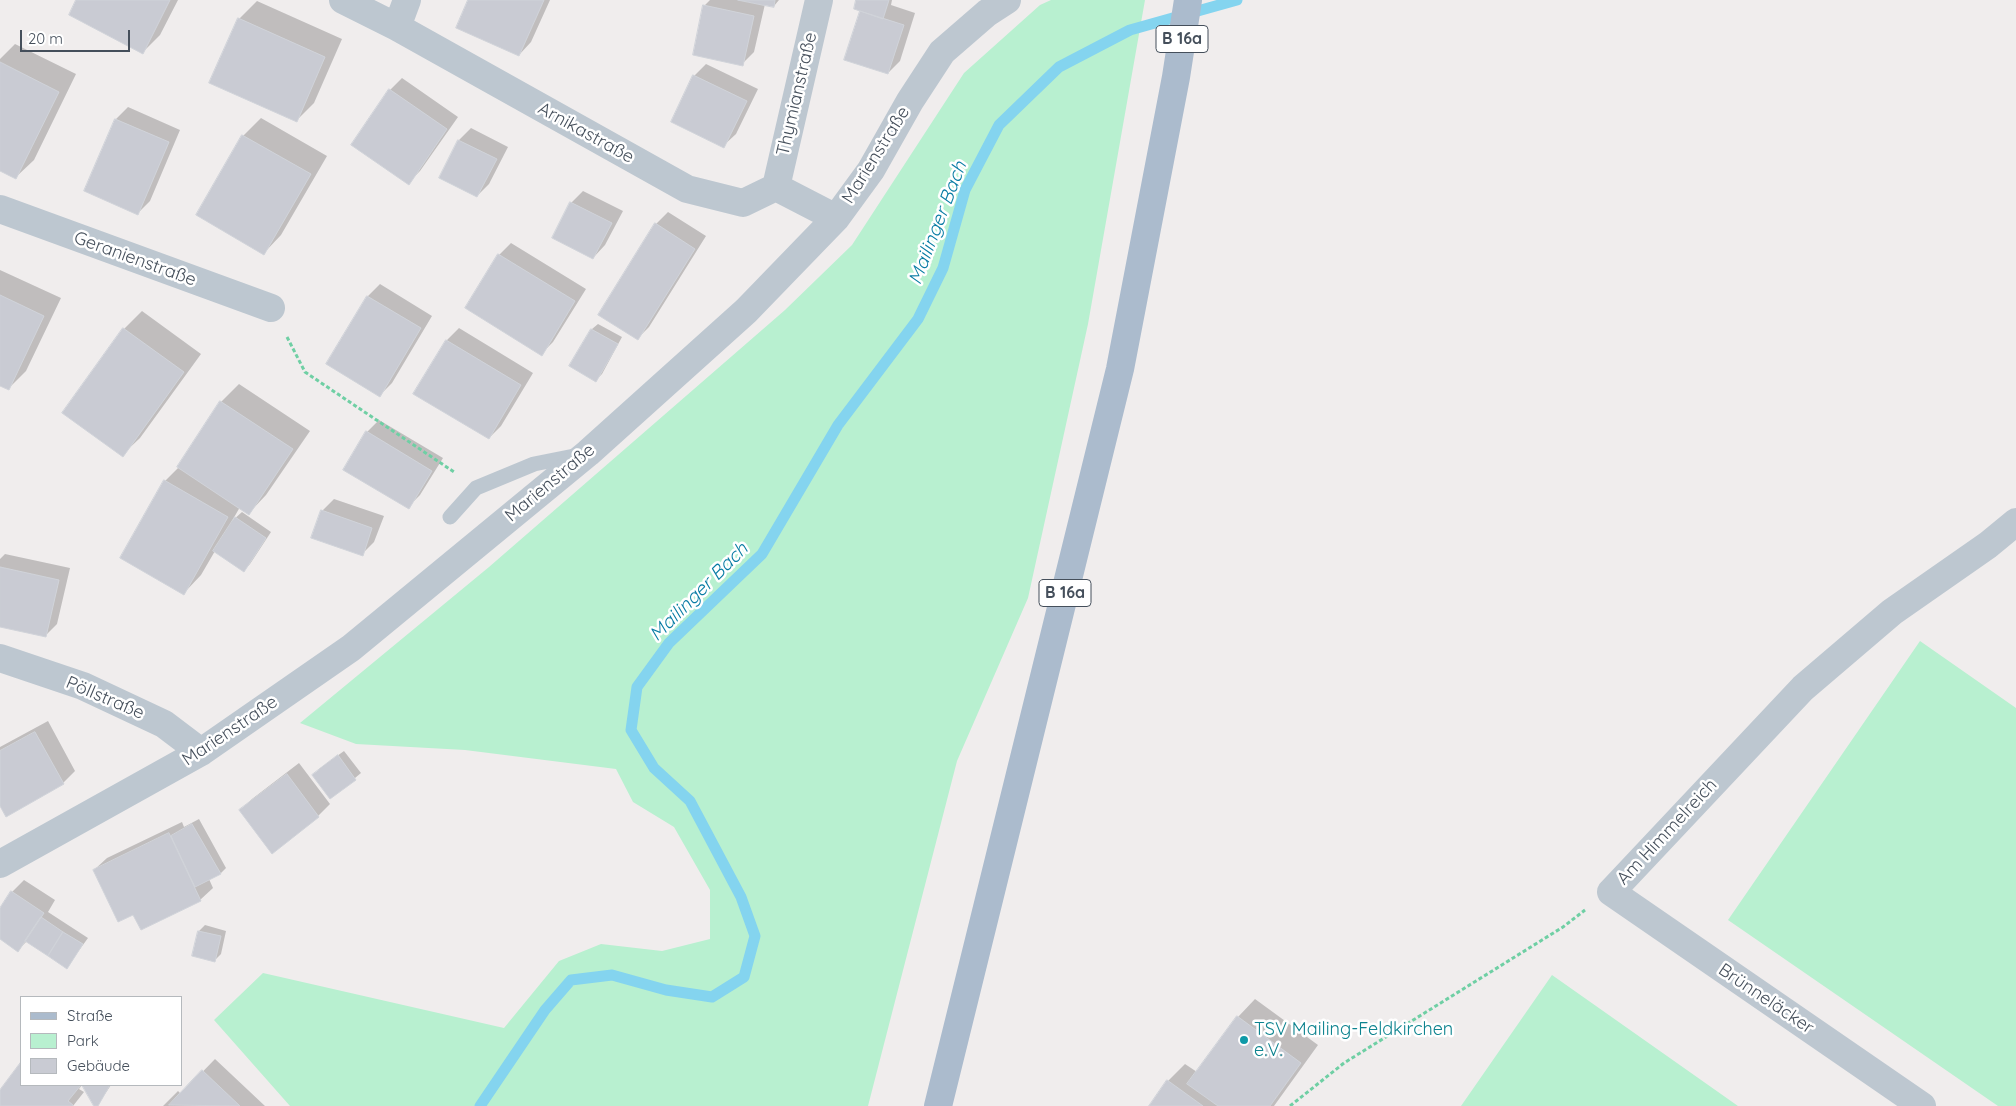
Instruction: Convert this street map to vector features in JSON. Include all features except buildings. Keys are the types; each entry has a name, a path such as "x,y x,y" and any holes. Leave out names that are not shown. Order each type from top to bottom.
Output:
{"main road":[{"name":"B 16a","path":"938,1106 1120,369 1176,77 1188,0"}],"street":[{"name":"Arnikastraße","path":"343,0 397,27 687,189 743,203 776,187"},
{"path":"397,27 407,0"},
{"name":"Thymianstraße","path":"776,187 819,0"},
{"name":"Marienstraße","path":"0,864 201,752 351,648 588,453 746,311 836,218 871,170 910,101 942,52 987,13 1007,0"},
{"path":"776,187 836,218"},
{"name":"Geranienstraße","path":"0,210 271,308"},
{"name":"Am Himmelreich","path":"1610,892 1803,688 1892,612 1988,545 2016,522"},
{"name":"Pöllstraße","path":"0,658 83,686 164,724 201,752"},
{"name":"Brünneläcker","path":"1610,892 1922,1106"}],"lane":[{"path":"450,517 476,488 534,464 588,453"}],"path":[{"path":"271,308 305,372 476,488"},
{"name":"Am Himmelreich","path":"1290,1106 1344,1063 1563,926 1610,892"}],"green space":[{"path":"1051,0 1145,0 1088,324 1028,598 957,761 868,1106 290,1106 214,1020 263,973 504,1028 559,961 601,944 662,951 710,939 710,890 674,827 633,802 616,769 465,750 356,744 300,723 489,567 785,310 852,245 964,73 1040,5"},
{"path":"1920,641 2016,708 2016,1106 1998,1106 1728,920"},
{"path":"1552,975 1738,1106 1461,1106"}],"waterway":[{"name":"Mailinger Bach","path":"480,1106 545,1010 571,980 612,975 666,990 712,997 744,977 755,936 741,897 690,801 654,768 631,730 637,687 669,643 762,554 838,425 918,319 943,268 965,190 999,125 1059,67 1130,30 1237,0"}],"place":[{"name":"TSV Mailing-Feldkirchen e.V.","path":"1244,1040"}]}
